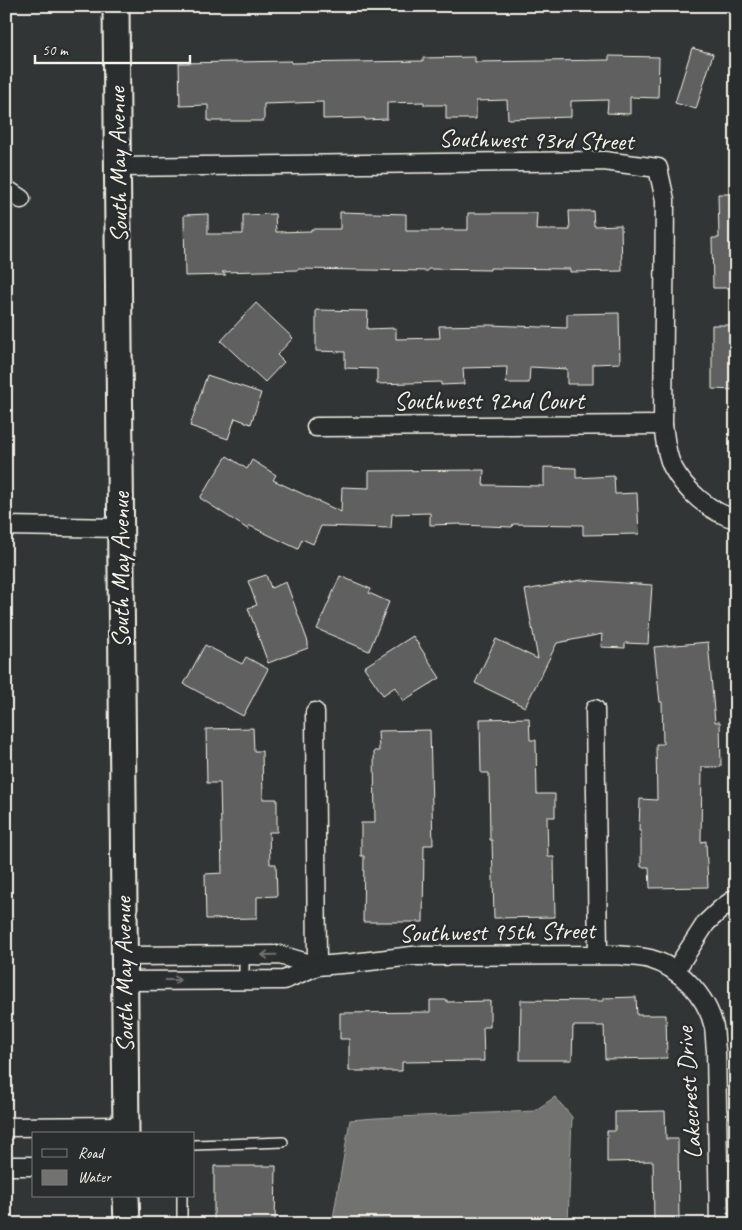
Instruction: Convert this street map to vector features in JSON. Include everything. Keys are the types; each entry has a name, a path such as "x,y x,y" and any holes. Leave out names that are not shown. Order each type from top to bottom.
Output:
{"main road":[{"name":"South May Avenue","path":"116,6 126,1130"},
{"path":"126,1198 127,1224"}],"street":[{"name":"Southwest 93rd Street","path":"118,167 604,161 658,168 665,200 663,425 667,446 672,465 679,478 691,491 714,511 736,519"},
{"name":"Southwest 92nd Court","path":"316,427 663,425"},
{"path":"6,526 121,528"},
{"path":"595,709 598,955"},
{"path":"315,712 316,966"},
{"path":"675,970 706,923 736,898"},
{"name":"Southwest 95th Street","path":"124,956 280,955 316,966"},
{"name":"Southwest 95th Street","path":"124,981 284,980 316,966 412,956 615,955 645,958 667,965 675,970"},
{"name":"Lakecrest Drive","path":"675,970 692,987 707,1007 714,1026 727,1170 719,1224"},
{"path":"6,1127 126,1130"},
{"path":"6,1166 32,1166"}],"lane":[{"path":"244,955 244,980"},
{"path":"195,1145 283,1142"},
{"path":"182,1198 182,1224"}],"water":[{"path":"555,1097 572,1117 568,1224 332,1224 350,1120 534,1111"}],"building":[{"path":"692,48 713,54 696,109 675,103"},
{"path":"609,56 659,57 658,98 630,97 630,114 607,113 608,100 571,101 571,117 508,119 507,100 476,101 476,119 446,119 446,105 424,105 424,102 387,103 387,119 365,120 365,118 323,119 323,102 264,104 264,121 208,121 208,105 180,106 179,63 423,61 423,58 475,57 475,62 609,60"},
{"path":"718,194 736,194 736,288 713,288 712,238 719,238"},
{"path":"569,211 593,211 594,226 621,225 622,271 570,272 570,269 490,268 490,270 428,269 428,271 298,269 222,272 226,275 185,276 184,215 208,214 208,234 243,234 243,215 275,214 276,232 311,231 311,229 340,229 340,212 406,214 406,231 468,230 468,213 537,213 536,230 570,230"},
{"path":"256,303 293,338 277,355 284,362 265,382 221,341"},
{"path":"316,310 368,311 367,329 396,328 396,339 440,338 439,326 489,325 567,328 567,314 619,313 620,363 593,364 593,384 567,384 567,369 530,367 529,383 506,383 507,367 463,368 464,384 441,385 441,382 377,384 377,369 345,368 345,352 316,351"},
{"path":"712,325 736,325 736,390 712,389"},
{"path":"207,375 261,393 251,424 235,418 228,439 190,426"},
{"path":"227,456 247,469 252,460 276,475 273,480 341,512 342,487 369,488 369,471 484,470 483,485 544,486 544,467 576,468 576,478 614,476 615,494 637,493 639,534 583,535 583,525 513,524 512,527 461,524 430,525 430,513 392,514 391,528 321,526 313,544 302,539 298,549 248,525 249,530 200,498"},
{"path":"266,575 271,588 286,582 308,642 308,648 268,663 248,608 257,605 248,581"},
{"path":"340,576 371,589 369,593 389,602 369,651 317,629"},
{"path":"581,580 652,585 648,644 625,643 625,648 601,647 602,634 557,643 525,707 475,683 496,639 538,659 525,590"},
{"path":"413,636 440,678 403,701 395,687 383,695 364,667"},
{"path":"708,642 715,722 720,722 721,767 702,767 701,842 706,841 708,887 650,888 649,867 641,867 641,831 639,831 640,799 657,800 656,744 663,744 662,702 660,702 654,647"},
{"path":"205,645 242,664 246,657 268,669 243,716 184,684"},
{"path":"529,718 530,740 536,740 537,794 555,794 555,817 547,817 548,857 554,857 555,917 494,918 489,773 481,773 480,719"},
{"path":"253,728 254,751 262,751 263,799 277,799 277,832 269,832 270,864 276,864 277,896 257,897 257,918 206,919 205,874 222,873 220,783 207,783 206,729"},
{"path":"430,730 433,845 424,845 423,922 363,922 364,856 361,856 361,823 375,823 374,751 379,751 378,731"},
{"path":"636,997 637,1015 666,1015 667,1058 605,1059 604,1026 573,1026 572,1060 520,1060 521,1000 604,1001 604,998"},
{"path":"430,1000 447,1000 447,1002 490,1001 490,1027 483,1027 484,1061 402,1062 402,1071 349,1071 349,1039 340,1039 340,1013 430,1012"},
{"path":"665,1111 666,1139 678,1139 679,1224 654,1224 653,1161 607,1162 607,1131 615,1131 615,1112"},
{"path":"214,1166 276,1166 275,1224 214,1224"}]}
